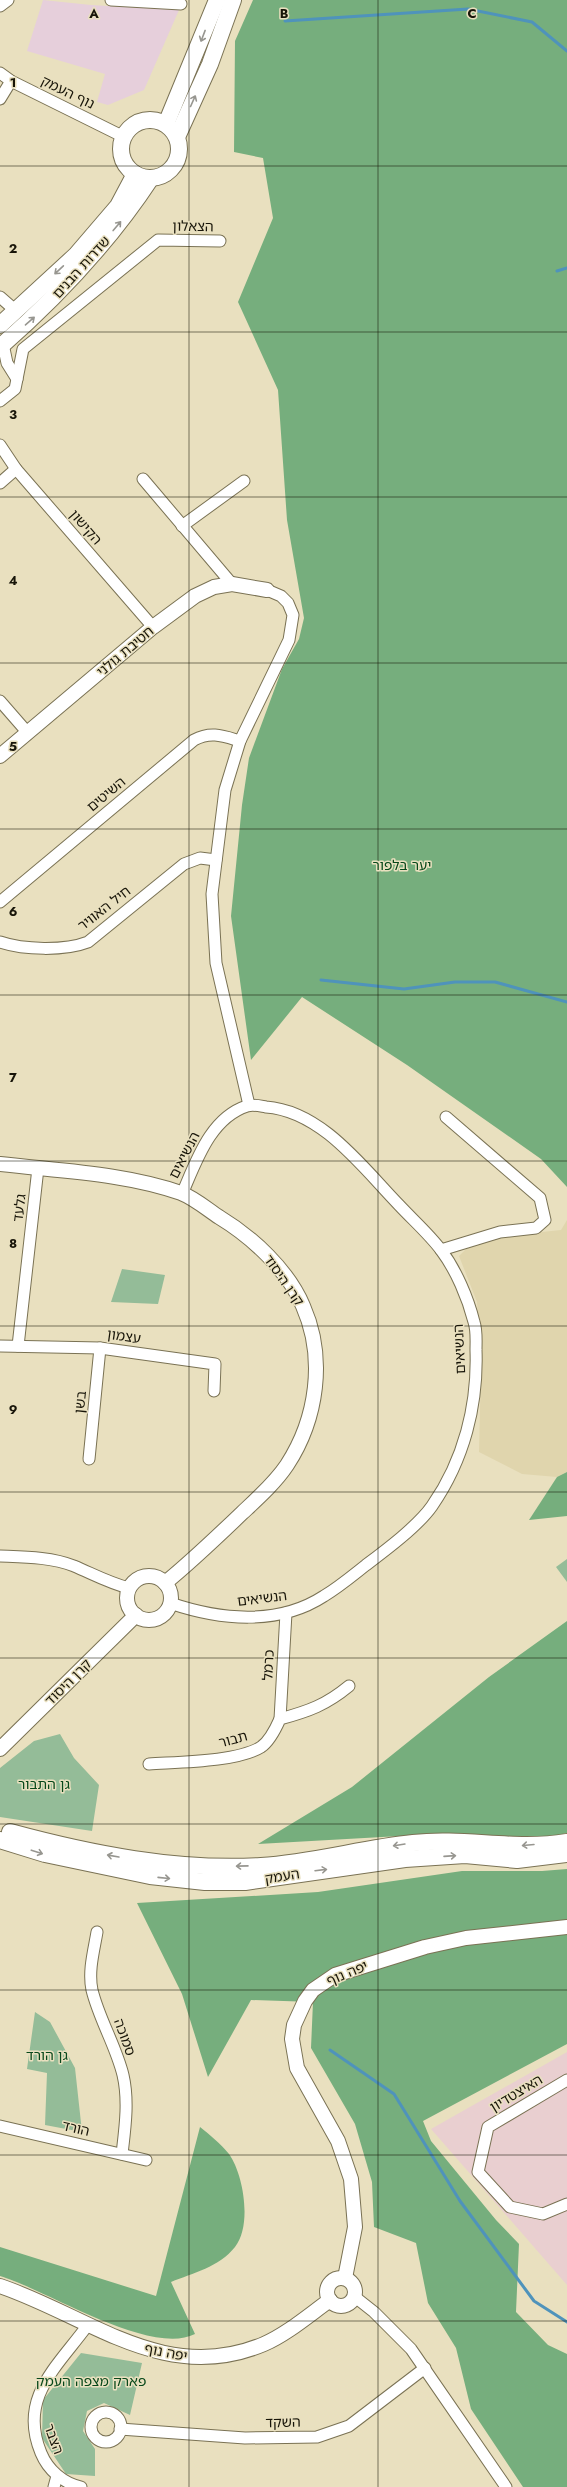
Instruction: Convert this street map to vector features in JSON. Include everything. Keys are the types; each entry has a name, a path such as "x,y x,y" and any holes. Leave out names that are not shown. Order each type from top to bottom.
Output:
{"main road":[{"path":"166,124 217,0"},
{"path":"177,137 210,64 233,0"},
{"path":"147,120 166,124 177,137 179,146 175,165 161,176 151,178 135,174 129,169 121,154 124,137 133,126 147,120"},
{"name":"שדרות הבנים","path":"0,325 76,255 118,206 135,174"},
{"name":"שדרות הבנים","path":"2,345 41,312 85,264 129,212 151,178"},
{"name":"העמק","path":"0,1837 111,1856 220,1867 262,1866 414,1843 461,1840 512,1847 567,1842"},
{"name":"העמק","path":"0,1837 45,1854 142,1874 205,1882 246,1882 405,1859 465,1855 517,1860 567,1854"}],"street":[{"path":"0,6 8,0"},
{"path":"111,0 181,4"},
{"name":"נוף העמק","path":"0,73 11,81 124,137"},
{"path":"0,98 11,81"},
{"name":"הצאלון","path":"0,401 15,389 23,349 158,240 220,241"},
{"path":"0,297 16,311"},
{"path":"2,345 7,364 17,379"},
{"name":"הקישון","path":"0,445 16,469 153,627"},
{"path":"0,483 16,469"},
{"path":"144,479 232,584"},
{"path":"182,526 244,481"},
{"name":"חטיבת גולני","path":"0,756 153,627 195,596 214,587 232,584 267,590"},
{"path":"249,1105 216,963 212,894 225,790 240,741 288,640 292,621 293,615 288,603 281,596 267,590"},
{"path":"0,701 27,732"},
{"name":"השיטים","path":"0,902 194,740 205,734 218,734 240,741"},
{"name":"חיל האוויר","path":"0,942 58,950 75,947 88,942 184,864 200,858 216,860"},
{"name":"הנשיאים","path":"170,1603 218,1616 248,1618 286,1613 323,1597 389,1548 432,1507 456,1462 473,1410 477,1371 475,1324 464,1291 441,1250 347,1150 320,1129 295,1114 272,1107 249,1105 233,1113 218,1126 206,1141 182,1194"},
{"path":"441,1250 500,1232 536,1228 545,1220 540,1198 446,1117"},
{"name":"קרן היסוד","path":"0,1164 136,1181 182,1194 230,1223 254,1242 282,1273 303,1306 316,1366 314,1405 302,1436 287,1466 257,1499 165,1583"},
{"name":"גלעד","path":"18,1346 38,1168"},
{"name":"עצמון","path":"0,1346 100,1348 215,1364 214,1391"},
{"name":"בשן","path":"89,1459 100,1348"},
{"path":"0,1556 41,1557 73,1566 105,1581 129,1588"},
{"path":"146,1576 156,1577 165,1583 170,1590 170,1603 164,1614 154,1619 141,1618 136,1615 129,1606 129,1588 136,1580 146,1576"},
{"name":"כרמל","path":"280,1719 286,1613"},
{"name":"קרן היסוד","path":"0,1749 136,1615"},
{"path":"280,1719 312,1711 330,1701 349,1686"},
{"name":"תבור","path":"149,1764 227,1758 261,1747 274,1732 280,1719"},
{"name":"יפה נוף","path":"345,2278 355,2227 351,2179 338,2141 297,2068 292,2039 294,2025 305,2001 313,1990 335,1975 425,1947 466,1938 567,1927"},
{"name":"סמוכה","path":"97,1932 92,1958 92,1988 115,2048 123,2077 126,2113 122,2154"},
{"name":"האיצטדיון","path":"567,2080 488,2127 478,2172 510,2207 543,2214 567,2204"},
{"name":"הורד","path":"0,2126 146,2160"},
{"path":"355,2297 344,2306 335,2305 327,2294 329,2285 336,2279 345,2278 355,2287 355,2297 399,2335 425,2368 506,2487"},
{"name":"יפה נוף","path":"0,2286 53,2307 87,2326 139,2347 162,2353 213,2357 238,2353 265,2344 330,2300"},
{"name":"הצבר","path":"81,2487 55,2482 36,2443 32,2423 34,2408 39,2391 87,2326"},
{"name":"השקד","path":"120,2429 245,2438 317,2437 349,2426 425,2368"}],"shaded area":[{"path":"43,0 91,5 179,10 144,90 108,105 97,102 105,74 27,51"},
{"path":"567,1220 567,1472 557,1477 522,1474 479,1452 481,1365 477,1302 459,1256 476,1239 561,1230"},
{"path":"567,2052 567,2285 431,2129"}],"green space":[{"name":"יער בלפור","path":"253,0 567,0 567,1187 541,1159 407,1065 302,997 251,1060 231,916 242,805 249,758 282,669 299,639 304,618 287,520 278,390 238,302 273,218 263,158 234,152 235,41"},
{"path":"122,1269 165,1275 158,1304 111,1302"},
{"path":"567,1472 567,1516 529,1520 557,1477"},
{"path":"567,1559 567,1582 556,1567"},
{"path":"567,1621 567,1833 555,1836 400,1836 258,1844 352,1787 489,1677"},
{"name":"גן התבור","path":"60,1734 74,1758 99,1785 92,1831 0,1817 0,1768 34,1741"},
{"path":"567,1869 567,2044 423,2121 431,2141 496,2220 519,2244 516,2312 548,2345 567,2354 567,2487 523,2487 471,2409 456,2348 428,2303 416,2243 374,2227 372,2182 355,2124 311,2048 313,2002 251,2000 208,2077 182,1994 137,1903 318,1892 462,1871 542,1871"},
{"name":"גן הורד","path":"35,2012 50,2022 75,2068 82,2132 45,2125 47,2073 27,2069"},
{"path":"200,2127 222,2146 234,2163 239,2174 242,2187 245,2214 240,2238 229,2254 205,2269 171,2282 195,2334 176,2339 152,2336 125,2329 0,2276 0,2247 156,2296"},
{"name":"פארק מצפה העמק","path":"81,2353 142,2363 130,2415 104,2403 87,2411 83,2431 95,2449 95,2476 66,2474 42,2438 43,2400"}],"waterway":[{"path":"285,21 468,9 532,22 567,51"},
{"path":"557,271 567,268"},
{"path":"321,980 404,989 455,982 495,982 567,1002"},
{"path":"330,2050 394,2094 460,2201 534,2301 567,2322"}]}
